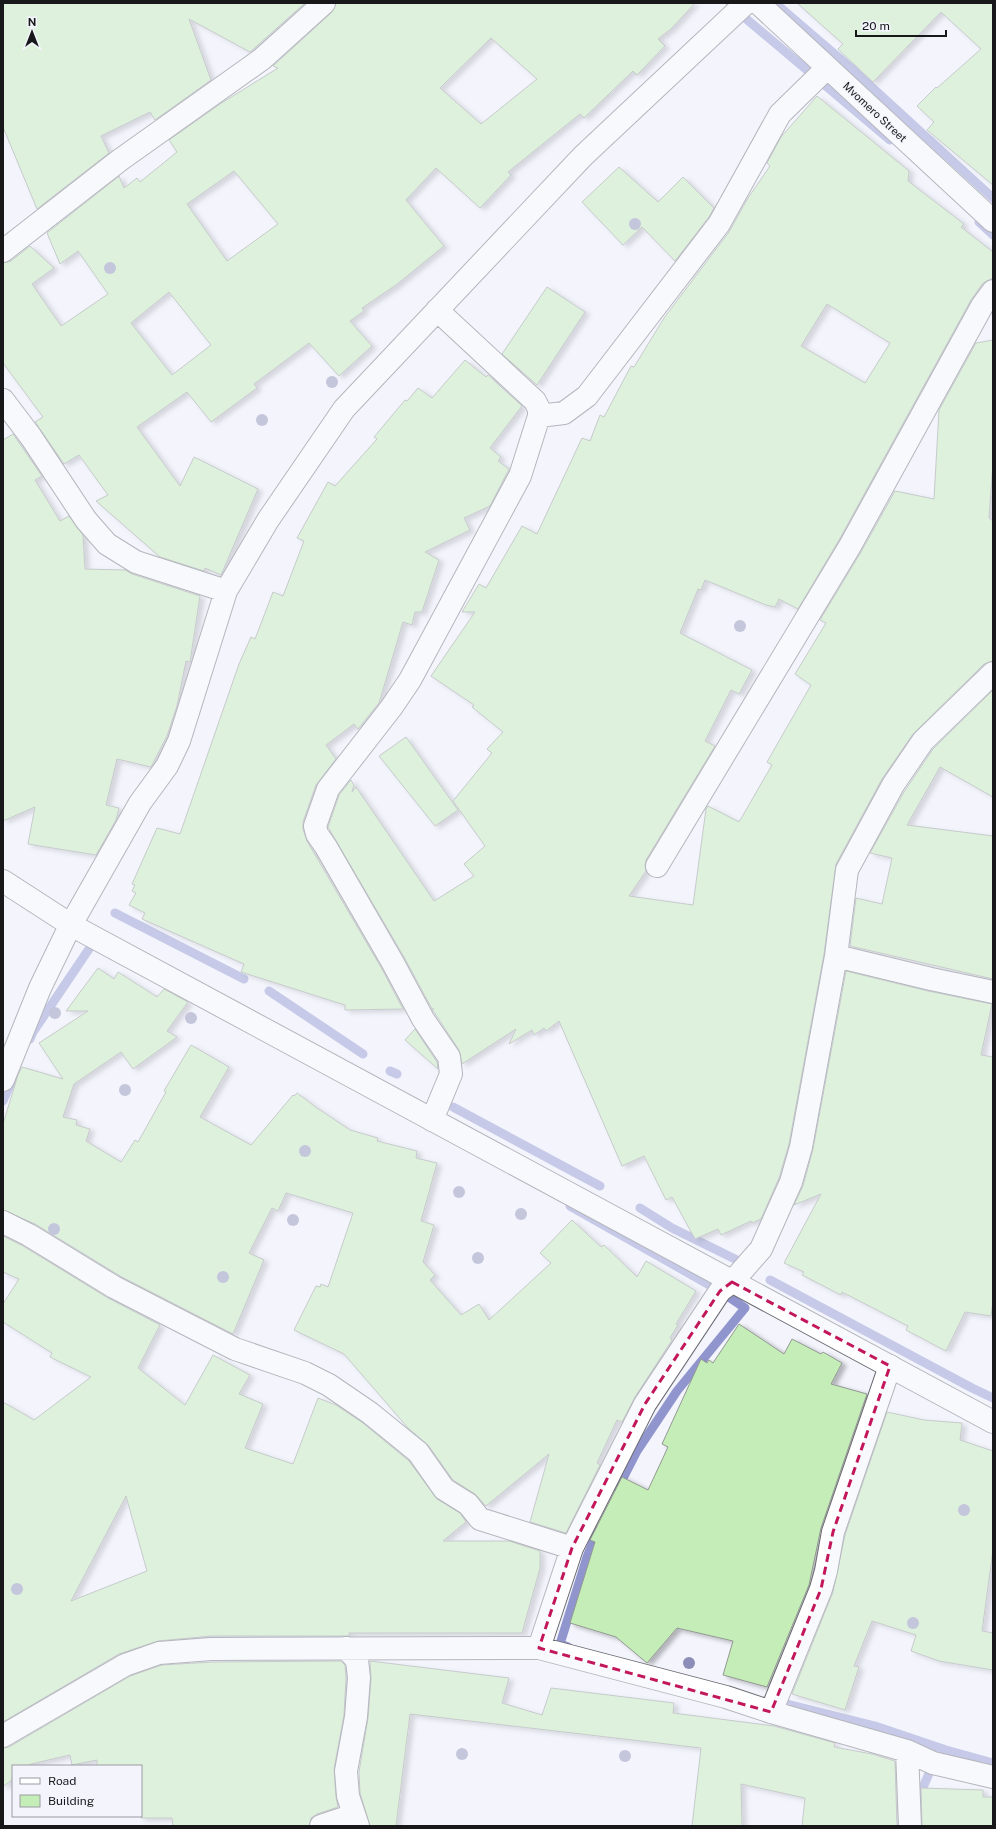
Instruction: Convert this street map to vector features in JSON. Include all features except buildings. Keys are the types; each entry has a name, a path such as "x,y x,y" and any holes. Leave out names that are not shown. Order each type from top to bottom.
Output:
{"street":[{"path":"3,251 120,160 262,59 324,3"},
{"path":"3,1080 40,988 71,925 140,803 167,766 179,741 226,591 268,520 344,409 584,156 746,3"},
{"name":"Mvomero Street","path":"758,3 993,222"},
{"path":"539,416 564,413 588,396 719,224 780,114 827,68"},
{"path":"657,866 850,546 982,306 993,291"},
{"path":"432,1120 451,1074 449,1057 409,995 393,963 326,846 317,834 315,826 328,790 372,733 410,680 520,476 539,416 539,409 535,401 437,310"},
{"path":"3,400 31,437 86,520 108,544 136,562 226,591"},
{"path":"539,1648 572,1548 646,1404 720,1291 732,1282 761,1249 791,1182 801,1147 836,956 847,870 893,785 923,741 993,673"},
{"path":"3,881 71,925 993,1422"},
{"path":"836,956 931,980 993,992"},
{"path":"3,1222 29,1235 114,1287 235,1349 305,1373 329,1385 370,1413 418,1452 444,1489 468,1504 480,1519 572,1548"},
{"path":"771,1712 821,1589 833,1532 890,1366"},
{"path":"321,1826 356,1820 348,1796 346,1771 356,1717 359,1678 357,1660 346,1648"},
{"path":"3,1736 125,1665 159,1653 211,1649 539,1648 726,1697 771,1712 907,1750 933,1763 993,1777"},
{"path":"907,1750 910,1826"}],"highlighted area":[{"path":"732,1282 890,1366 833,1532 821,1589 771,1712 539,1648 572,1548 645,1404 720,1291"}],"waterway":[{"path":"730,3 738,12 890,140"},
{"path":"775,3 852,69 993,198"},
{"path":"979,222 993,235"},
{"path":"115,913 244,979"},
{"path":"30,1039 33,1032 91,946"},
{"path":"269,991 363,1054"},
{"path":"390,1071 397,1074"},
{"path":"3,1101 13,1079"},
{"path":"453,1107 600,1186"},
{"path":"570,1206 720,1291 745,1308 677,1391 637,1451 618,1488"},
{"path":"640,1208 672,1228 739,1261"},
{"path":"770,1280 993,1398"},
{"path":"568,1647 560,1644 587,1557 598,1530"},
{"path":"775,1701 875,1726 946,1750 993,1763"},
{"path":"920,1819 921,1792 934,1762"}]}
